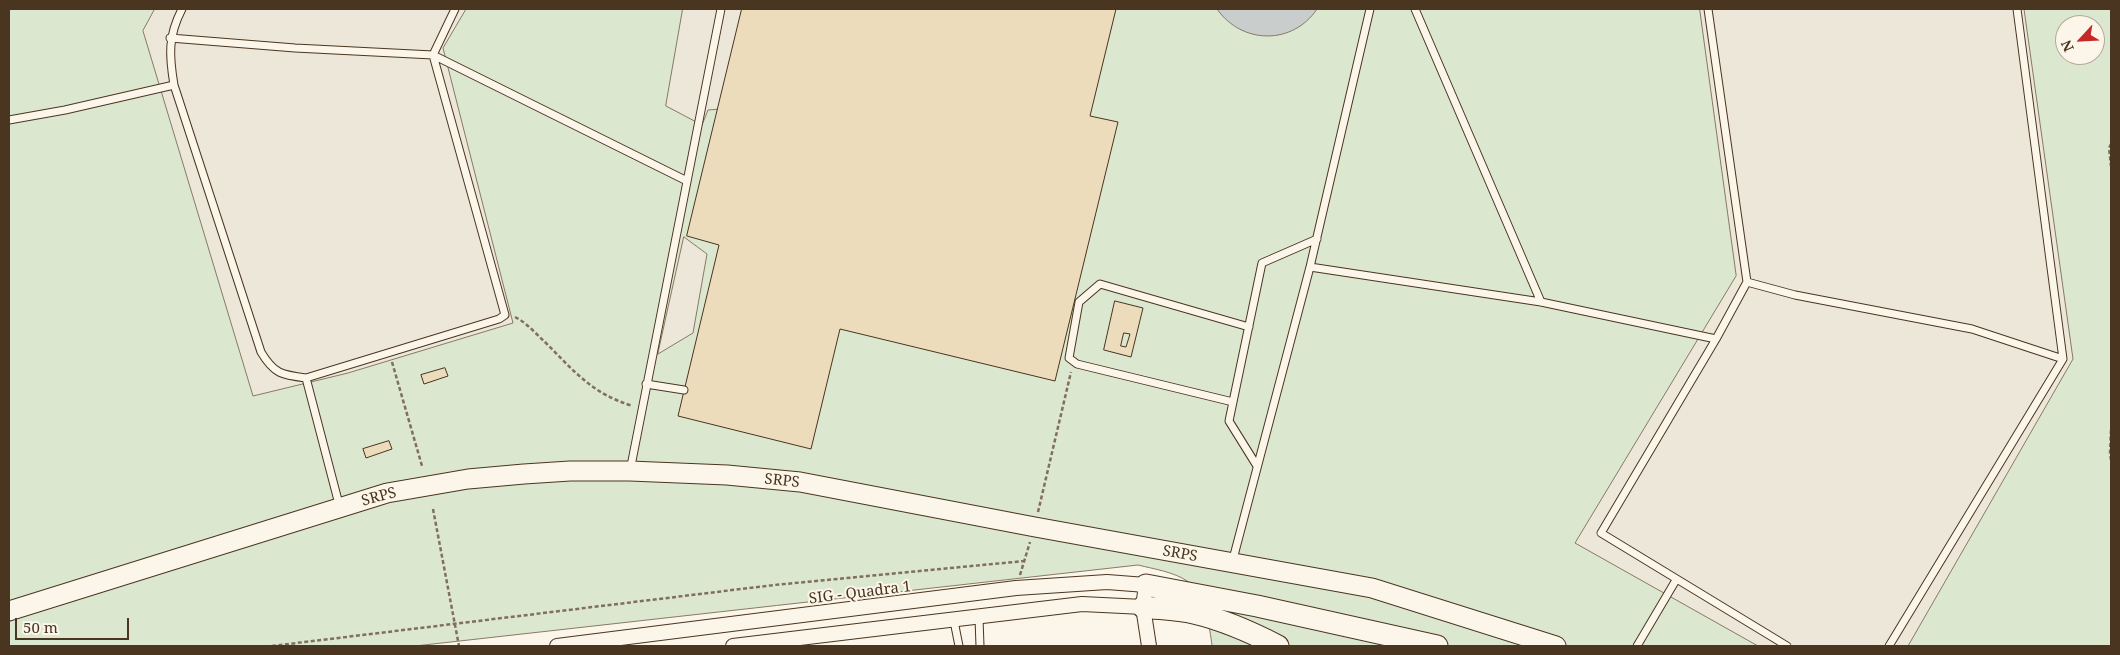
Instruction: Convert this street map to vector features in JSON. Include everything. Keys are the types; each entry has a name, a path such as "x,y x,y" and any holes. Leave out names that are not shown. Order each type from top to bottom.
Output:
{"main road":[{"name":"SRPS","path":"9,611 387,493 468,480 570,471 630,471 727,475 800,482 1035,528 1372,588 1556,646"},
{"path":"1146,585 1258,606 1435,646"},
{"path":"1143,607 1192,612 1238,626 1278,646"}],"street":[{"name":"SIG - Quadra 1","path":"557,646 1016,588 1107,582 1146,585"},
{"path":"1146,585 1143,607 1149,646"},
{"path":"733,646 801,642 1082,604 1143,607"}],"lane":[{"path":"182,9 170,38 170,63 174,84 261,352 275,371 306,378 499,319 505,315 433,55 455,9"},
{"path":"630,471 721,9"},
{"path":"1232,563 1317,239 1370,9"},
{"path":"1415,9 1541,302"},
{"path":"1708,9 1747,282 1716,339 1601,533 1776,643 1787,646"},
{"path":"1889,646 2063,359 2017,9"},
{"path":"170,38 295,48 433,55 687,181"},
{"path":"9,120 56,112 174,84"},
{"path":"1257,466 1229,421 1262,263 1317,239"},
{"path":"1310,267 1541,302 1716,339"},
{"path":"1747,282 1795,295 1972,329 2063,359"},
{"path":"1233,402 1077,364 1069,358 1079,302 1100,284 1249,327"},
{"path":"306,378 340,508"},
{"path":"646,384 684,390"},
{"path":"1637,646 1676,580"},
{"path":"979,618 980,646"},
{"path":"954,621 959,646"}],"path":[{"path":"2111,144 2109,148 2111,166"},
{"path":"505,315 520,319 601,394 616,401 641,408"},
{"path":"389,352 422,466"},
{"path":"1016,588 1035,528 1074,361"},
{"path":"2111,430 2111,460"},
{"path":"433,509 459,646"},
{"path":"272,646 774,585 932,568 1024,562"}],"green space":[{"path":"9,9 2111,9 2111,646 1212,646 1205,611 1193,586 1176,575 1138,565 415,646 9,646"}],"shaded area":[{"path":"155,9 466,9 443,48 513,323 348,373 253,396 143,31"},
{"path":"683,9 743,9 721,109 708,110 702,125 666,106"},
{"path":"1217,9 1317,9 1307,21 1295,29 1267,36 1253,34 1240,29 1227,21"},
{"path":"1700,9 2024,9 2073,359 1908,646 1758,646 1575,543 1736,276"},
{"path":"684,237 707,254 693,333 658,354"}],"building":[{"path":"742,9 1116,9 1090,116 1118,122 1055,381 840,329 811,449 678,416 719,245 687,236"},
{"path":"1115,301 1143,308 1131,357 1104,350","holes":["1124,333 1130,334 1126,347 1121,346"]},
{"path":"445,368 448,376 424,384 421,375"},
{"path":"389,441 392,449 366,458 363,449"}]}
